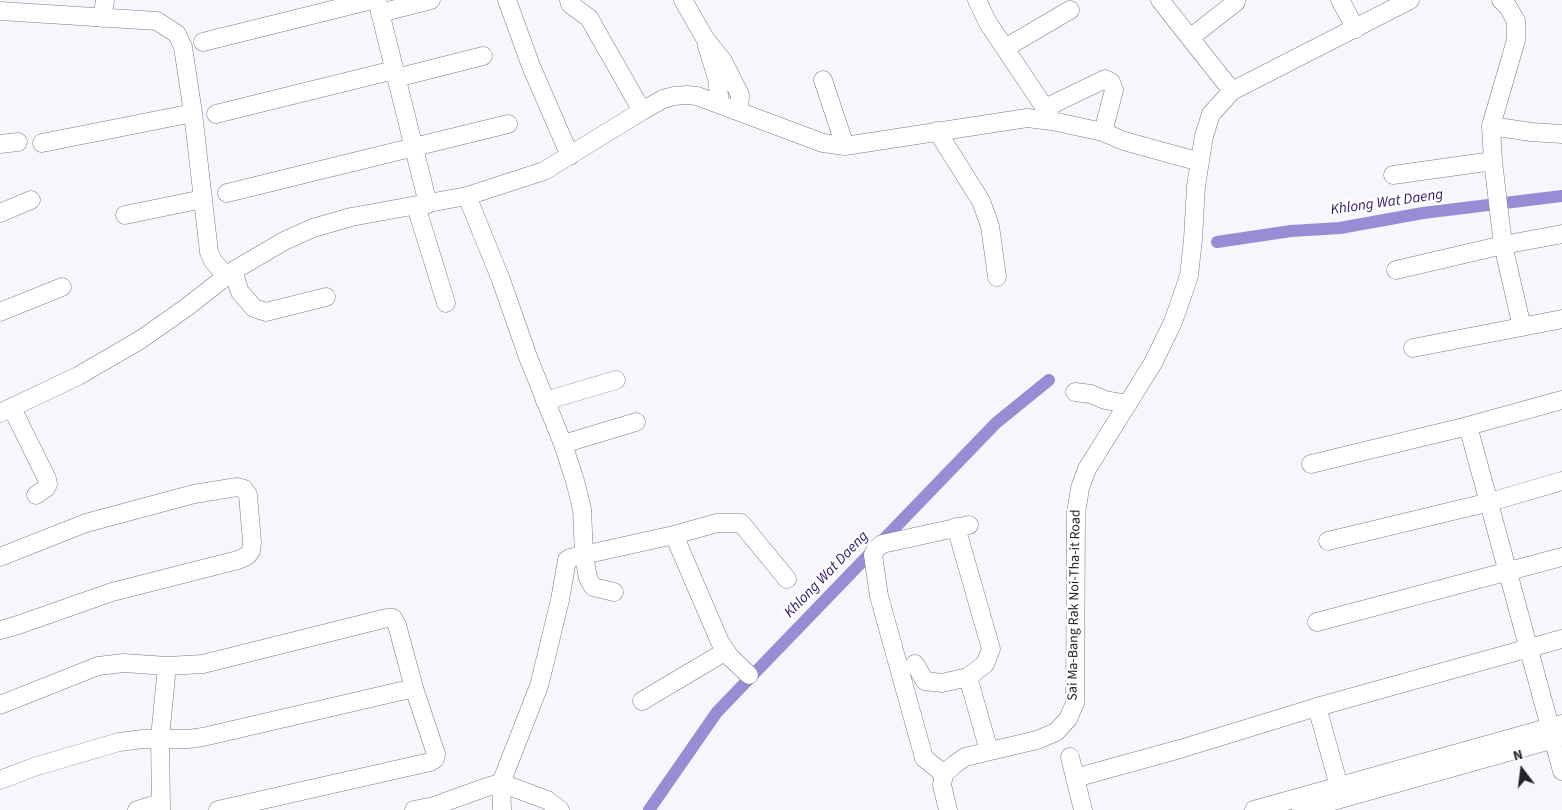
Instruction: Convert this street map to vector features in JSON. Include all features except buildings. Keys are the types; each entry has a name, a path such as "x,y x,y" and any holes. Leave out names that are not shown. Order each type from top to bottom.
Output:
{"street":[{"path":"102,18 105,0"},
{"path":"203,42 376,4 431,0"},
{"path":"507,0 531,66 570,156"},
{"path":"569,0 570,4 589,18 642,111"},
{"path":"683,0 706,40 723,61 740,95 739,111"},
{"path":"978,0 988,23 1048,114 1124,141 1200,162"},
{"path":"1160,0 1232,91 1410,0"},
{"path":"1340,0 1356,29"},
{"path":"1502,0 1516,21 1516,40 1491,126 1493,162 1503,246 1522,327"},
{"path":"1190,38 1236,2"},
{"path":"376,4 413,147 422,205 446,303"},
{"path":"1005,48 1070,10"},
{"path":"0,11 157,21 177,34 182,47 193,112 210,256 230,274 240,292 254,308 266,312 326,297"},
{"path":"706,40 717,78 720,104"},
{"path":"216,114 483,56"},
{"path":"36,495 46,488 48,484 47,479 6,410 78,376 140,340 188,307 230,274 284,241 313,228 351,217 468,196 544,170 663,99 687,95 720,104 823,143 845,146 1048,114 1104,79 1111,82 1114,90 1103,132"},
{"path":"823,80 845,146"},
{"name":"Sai Ma-Bang Rak Noi-Tha-it Road","path":"944,774 964,757 1037,740 1056,732 1068,719 1075,703 1076,522 1080,488 1087,469 1157,355 1173,322 1189,276 1196,189 1204,136 1211,114 1232,91"},
{"path":"42,143 193,112"},
{"path":"226,193 508,124"},
{"path":"1491,126 1562,134"},
{"path":"938,131 981,202 990,226 997,277"},
{"path":"0,144 18,142"},
{"path":"1393,174 1493,162"},
{"path":"468,196 563,444 575,481 582,509 584,555 588,578 593,587 614,592"},
{"path":"125,215 203,199"},
{"path":"0,213 31,200"},
{"path":"1396,270 1562,234"},
{"path":"0,312 62,288"},
{"path":"1413,348 1562,319"},
{"path":"545,401 616,380"},
{"path":"1076,392 1128,404"},
{"path":"1311,464 1468,426 1562,400"},
{"path":"563,444 636,422"},
{"path":"1468,426 1529,649 1557,732 1562,771"},
{"path":"1328,541 1490,502 1562,481"},
{"path":"0,557 86,523 194,494 237,487 244,489 248,495 252,542 247,556 238,560 112,592 18,626 0,630"},
{"path":"502,810 501,783 539,686 560,600 567,560 717,523 741,523 787,579"},
{"path":"915,664 925,681 942,683 968,677 984,664 991,649 962,526 882,544 873,555 879,596 924,758 944,774 942,785 948,810"},
{"path":"674,535 720,642 749,675"},
{"path":"1317,622 1562,557"},
{"path":"0,704 98,666 124,663 167,666 203,664 393,618 397,625 414,688 436,754 435,759 430,762 218,810"},
{"path":"1075,778 1317,707 1562,639"},
{"path":"642,701 726,651"},
{"path":"137,810 161,806 160,738 167,666"},
{"path":"968,677 989,751"},
{"path":"0,780 34,767 111,744 143,739 203,737 414,688"},
{"path":"1317,707 1342,798"},
{"path":"1302,810 1557,732"},
{"path":"1070,757 1083,810"},
{"path":"414,810 434,806 501,783 547,800 560,810"},
{"path":"1254,810 1342,798"}],"waterway":[{"name":"Khlong Wat Daeng","path":"1217,242 1291,231 1340,228 1423,213 1562,196"},
{"name":"Khlong Wat Daeng","path":"649,810 717,712 996,423 1049,380"}]}
